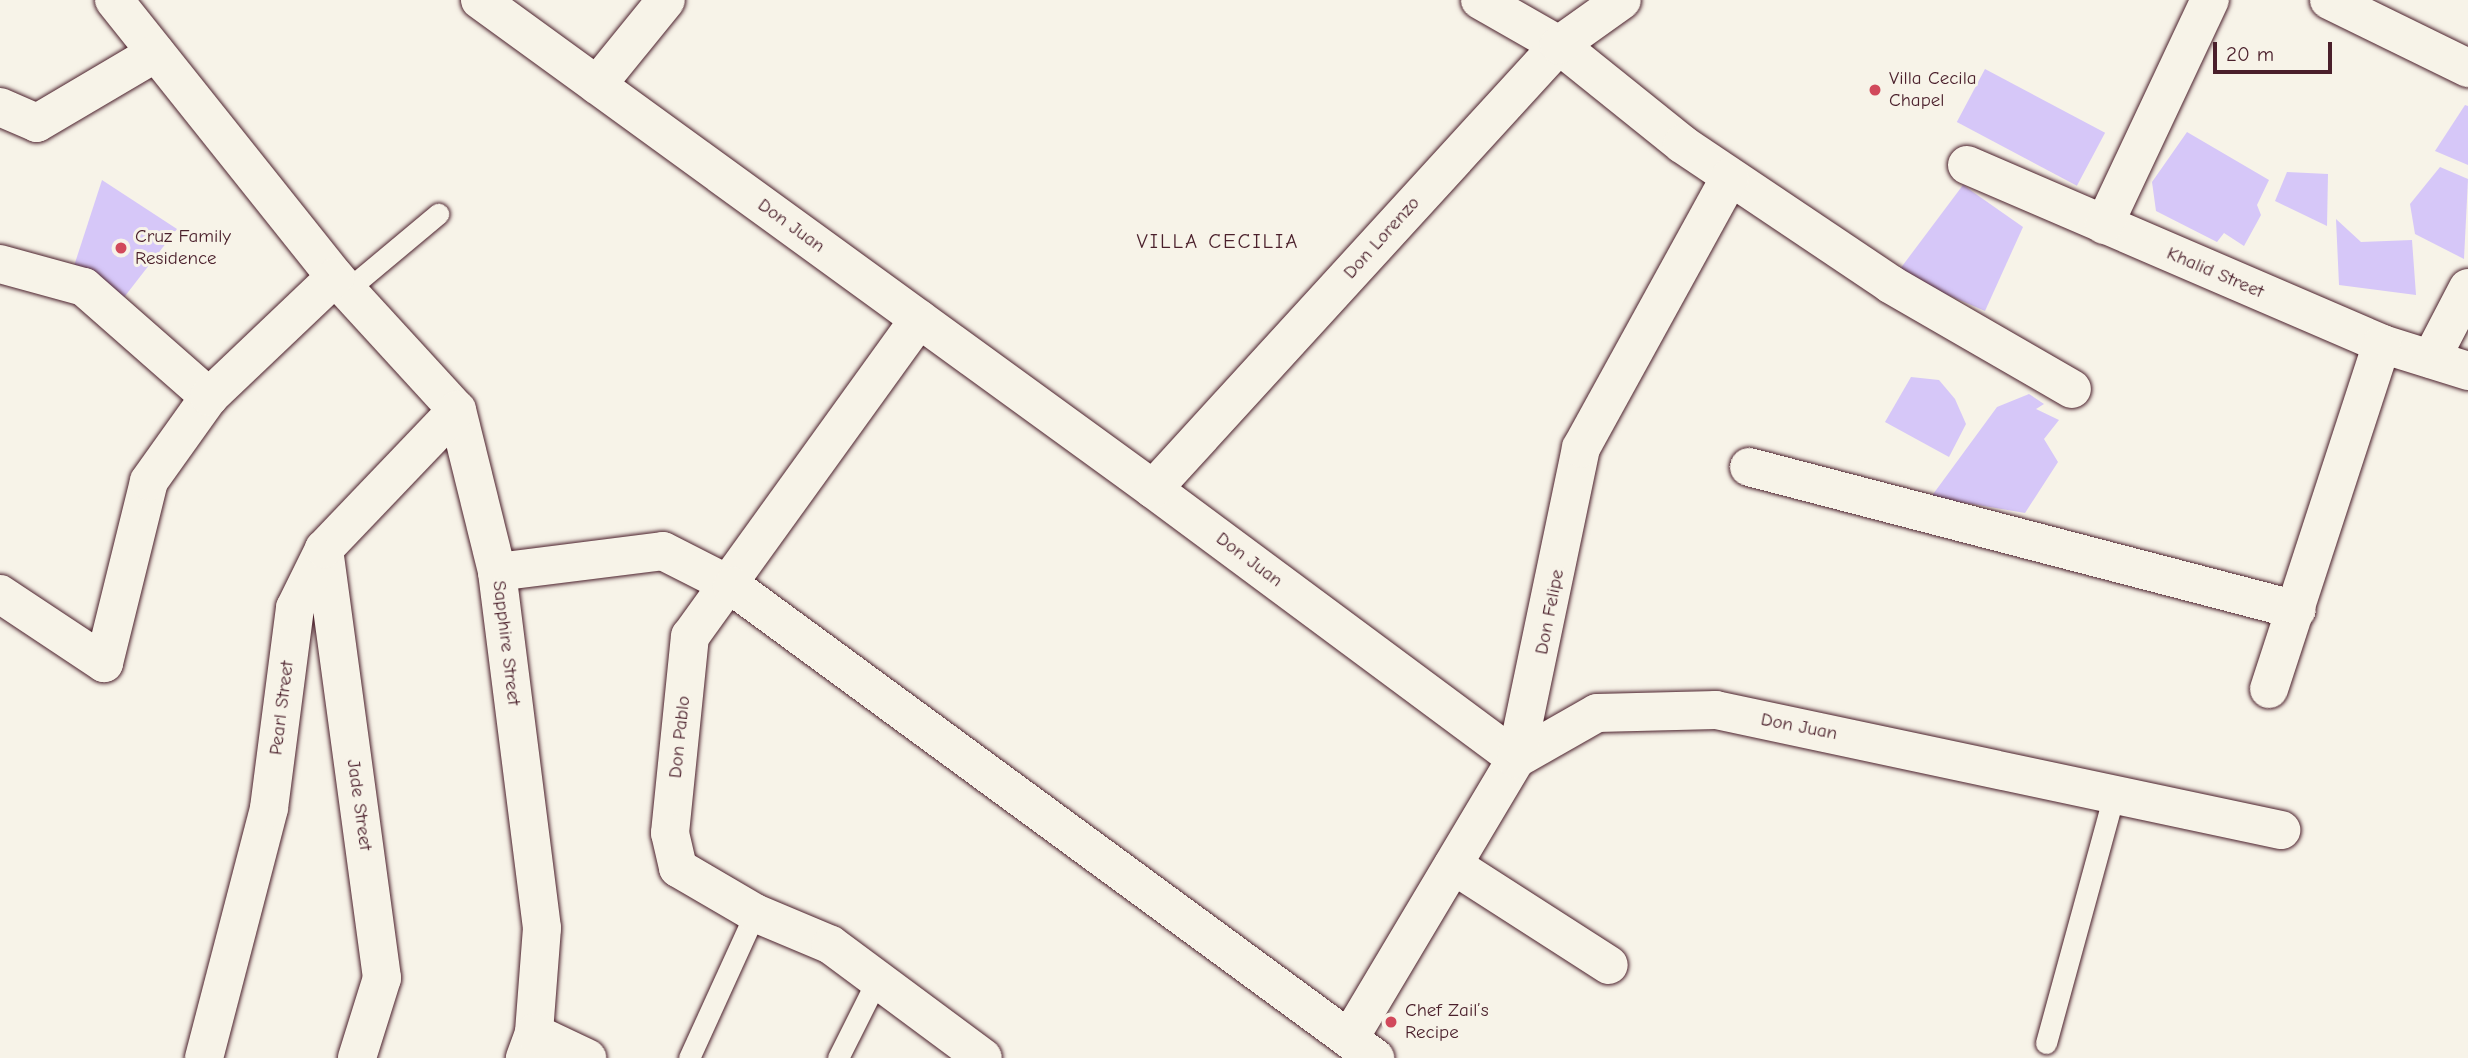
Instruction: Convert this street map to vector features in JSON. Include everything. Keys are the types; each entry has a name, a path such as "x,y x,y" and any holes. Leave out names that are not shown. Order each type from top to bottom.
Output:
{"street":[{"name":"Sapphire Street","path":"114,0 341,283 457,410 498,572 542,928 530,1046"},
{"name":"Don Juan","path":"480,0 1153,489 1516,760 1597,713 1716,710 2115,790 2281,830"},
{"path":"597,85 666,0"},
{"path":"1480,0 1559,45 1730,177 1889,284 2072,389"},
{"name":"Don Lorenzo","path":"1153,489 1559,45 1622,0"},
{"path":"2104,225 2210,0"},
{"path":"2329,0 2468,68"},
{"path":"0,107 37,123 156,53"},
{"name":"Khalid Street","path":"1967,165 2382,344 2468,371"},
{"name":"Don Felipe","path":"1362,1048 1454,866 1516,760 1581,448 1730,177"},
{"path":"0,264 84,287 209,397"},
{"path":"0,594 104,663 149,481 209,397 341,283"},
{"path":"2431,359 2468,288"},
{"name":"Don Pablo","path":"919,319 732,586 690,636 670,833 678,868 755,913 831,945 984,1058"},
{"path":"2269,690 2382,344"},
{"name":"Pearl Street","path":"204,1058 270,808 295,608 324,549 457,410"},
{"path":"1749,467 2297,610"},
{"name":"Jade Street","path":"324,549 382,978 357,1058"},
{"path":"498,572 663,551 732,586 1362,1048"},
{"path":"1454,866 1609,965"},
{"path":"530,1046 586,1058"}],"lane":[{"path":"341,283 438,214"},
{"path":"2046,1043 2115,790"},
{"path":"689,1058 755,913"},
{"path":"838,1058 878,978"}],"building":[{"path":"1985,69 2105,133 2077,186 1957,122"},
{"path":"2465,105 2468,106 2468,165 2435,151"},
{"path":"2187,132 2269,180 2257,205 2261,215 2244,246 2224,233 2217,242 2156,211 2152,182"},
{"path":"2440,167 2468,179 2464,259 2415,234 2410,204"},
{"path":"2287,172 2328,174 2327,226 2275,201"},
{"name":"Cruz Family Residence","path":"102,180 177,229 122,300 74,266"},
{"path":"1963,185 2023,227 1985,311 1897,273"},
{"path":"2336,219 2361,242 2412,240 2416,295 2339,285"},
{"path":"1911,377 1939,380 1955,399 1966,424 1949,457 1885,422"},
{"path":"2029,394 2044,404 2036,409 2059,420 2044,439 2058,462 2025,513 1931,497 1997,407"}],"place":[{"name":"Villa Cecila Chapel","path":"1875,90"},
{"name":"Cruz Family Residence","path":"121,248"},
{"name":"Chef Zail’s Recipe","path":"1391,1022"}],"district":[{"name":"VILLA CECILIA","path":"1218,241"}]}
